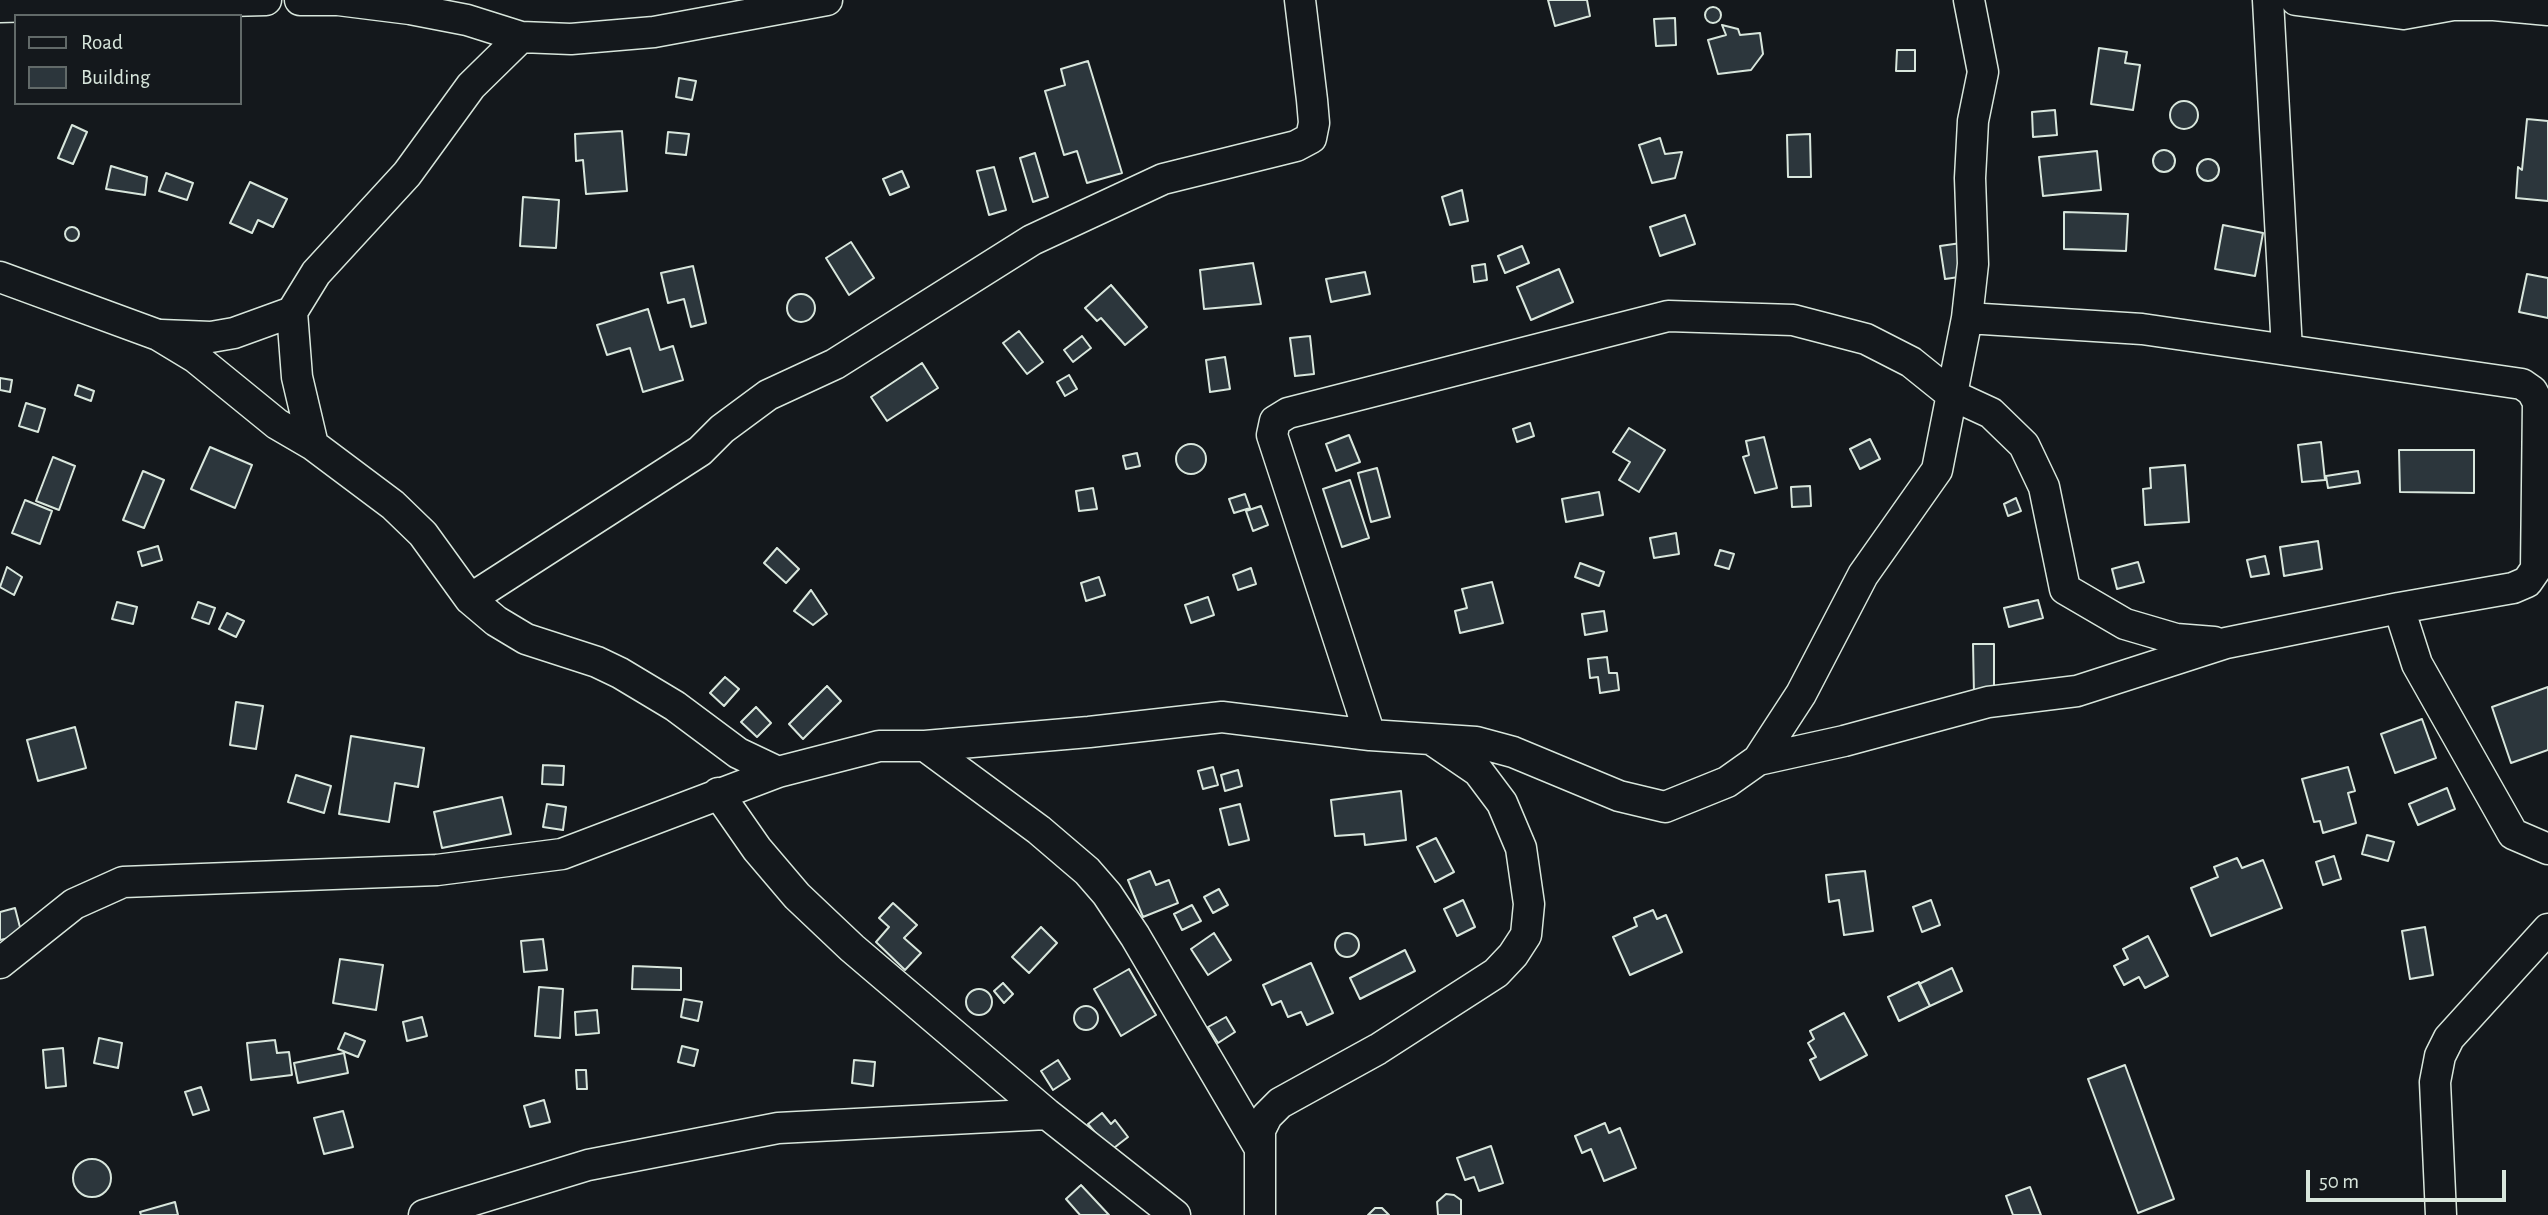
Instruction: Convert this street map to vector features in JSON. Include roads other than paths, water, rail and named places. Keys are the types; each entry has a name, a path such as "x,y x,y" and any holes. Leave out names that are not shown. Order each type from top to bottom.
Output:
{"street":[{"path":"0,7 266,0"},
{"path":"300,0 338,0 410,9 467,20 521,37 570,39 621,36 827,0"},
{"path":"470,599 699,451 722,429 768,396 835,364 1032,240 1163,179 1296,146 1311,138 1314,123 1300,0"},
{"path":"0,963 74,904 123,882 437,870 562,854 778,772 879,746 925,746 1222,717 1370,735 1476,742 1513,752 1653,807 1679,803 1727,782 1758,760 1801,694 1863,575 1937,470 1967,318 1973,264 1970,178 1973,121 1983,72 1969,0"},
{"path":"2267,0 2287,349"},
{"path":"2296,0 2403,14 2454,5 2494,5 2548,10"},
{"path":"313,445 297,377 292,312 317,273 407,174 471,86 521,37"},
{"path":"0,277 158,335 195,358 277,424 313,445 393,505 413,524 470,599 496,621 526,639 597,662 620,673 675,706 738,753 778,772"},
{"path":"158,335 211,337 234,333 292,312"},
{"path":"1370,735 1272,435 1275,421 1288,413 1668,316 1793,320 1866,339 1911,362 1952,395 1991,413 2024,445 2044,487 2065,590 2125,624 2176,639 2226,643"},
{"path":"1758,760 1844,741 1964,707 2077,691 2226,643 2514,588 2527,582 2536,569 2538,402 2532,391 2522,384 2142,329 1967,318"},
{"path":"2399,608 2405,635 2417,664 2513,834 2548,849"},
{"path":"1260,1215 1260,1130 1266,1116 1280,1103 1378,1049 1496,973 1526,936 1529,904 1521,848 1502,803 1478,771 1434,741"},
{"path":"925,746 1039,830 1087,870 1107,894 1259,1147"},
{"path":"718,793 757,849 797,895 894,985 1047,1114 1175,1215"},
{"path":"2441,1215 2435,1082 2440,1056 2449,1038 2548,929"},
{"path":"424,1215 588,1165 778,1129 1047,1114"}]}
